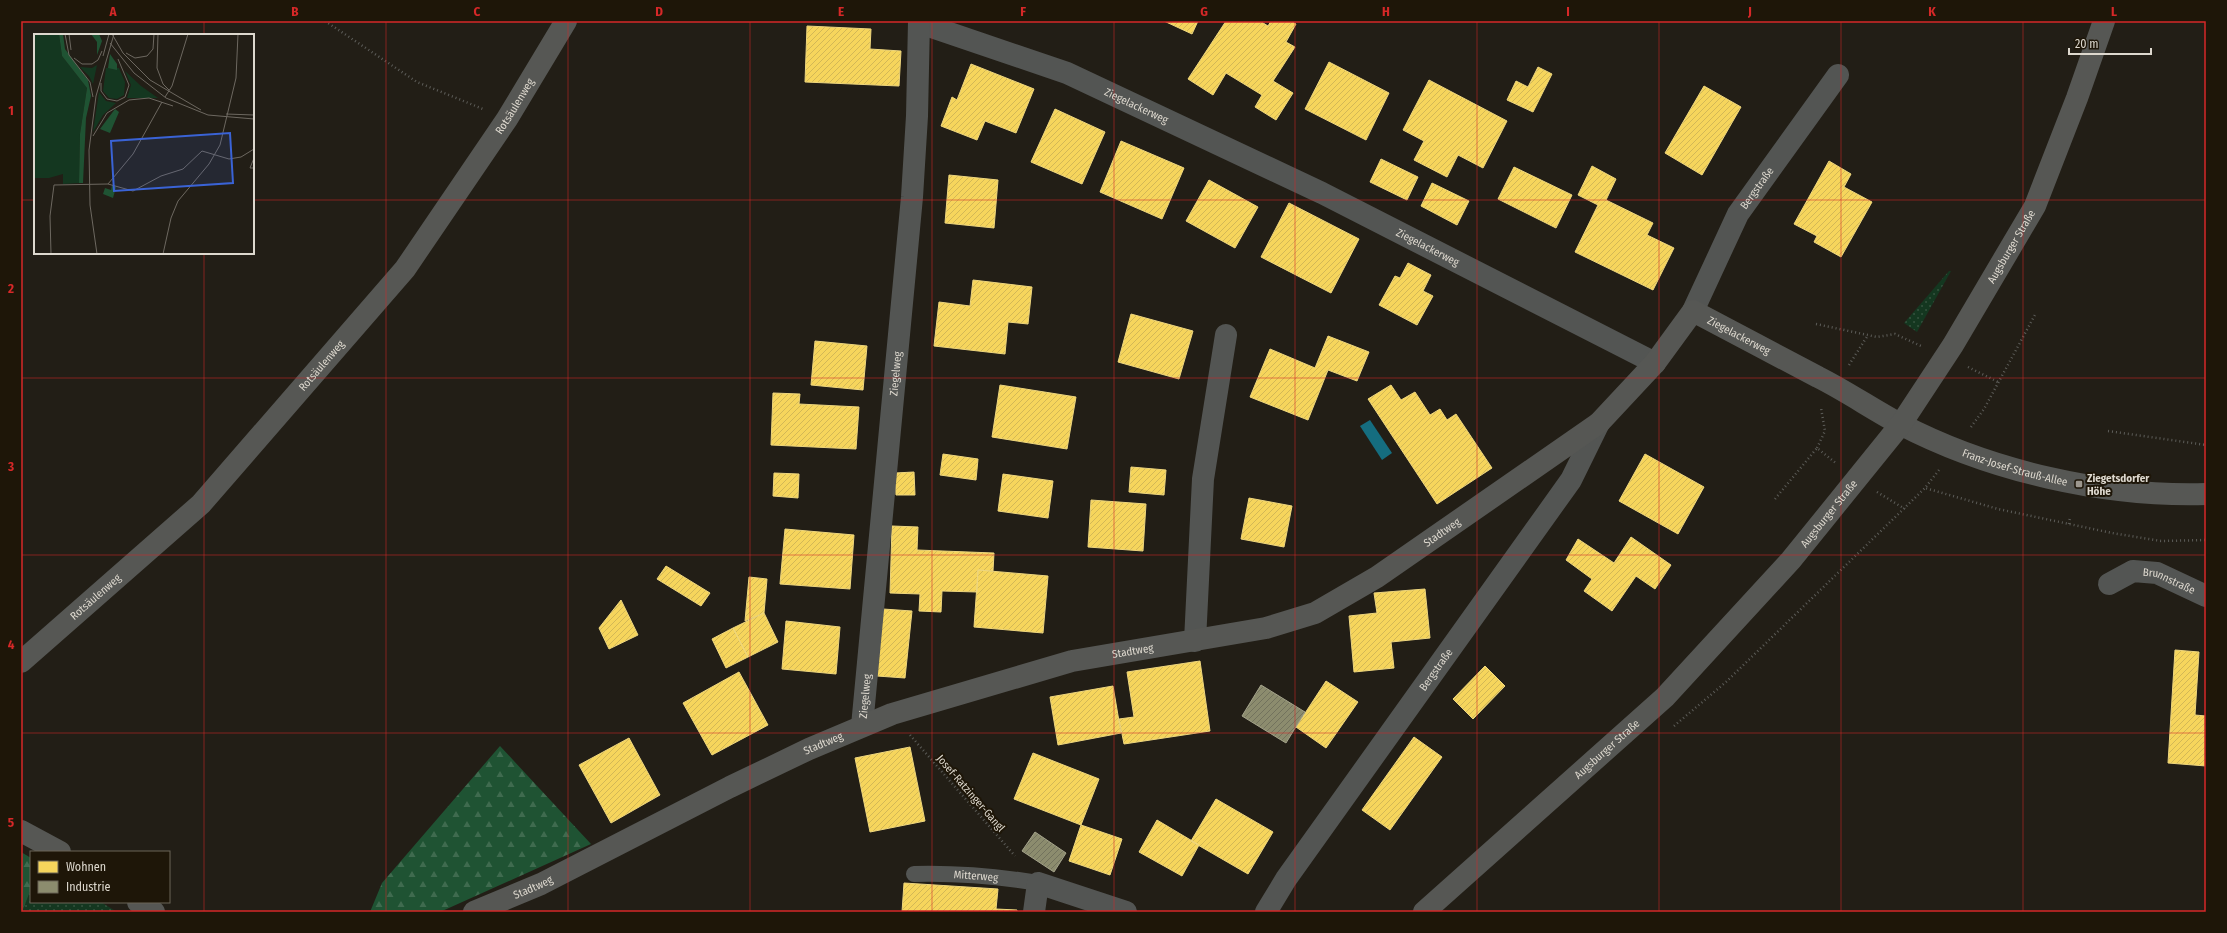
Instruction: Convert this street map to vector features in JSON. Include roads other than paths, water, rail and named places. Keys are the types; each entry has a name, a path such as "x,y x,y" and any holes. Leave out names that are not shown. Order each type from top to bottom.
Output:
{"street":[{"name":"Rotsäulenweg","path":"21,662 201,504 405,269 507,119 566,21"},
{"name":"Augsburger Straße","path":"1424,912 1665,697 1791,560 1901,424 1946,357 2035,206 2077,98 2104,21"},
{"name":"Ziegelackerweg","path":"920,22 1067,72 1322,193 1654,363"},
{"name":"Ziegelweg","path":"862,726 912,197 917,116 920,22"},
{"name":"Bergstraße","path":"1692,311 1738,214 1838,75"},
{"name":"Ziegelackerweg","path":"1692,311 1818,377 1901,424"},
{"path":"1654,363 1692,311"},
{"path":"1195,641 1204,479 1226,334"},
{"name":"Stadtweg","path":"474,912 541,884 730,787 862,726 892,714 1072,661 1266,628 1315,613 1376,577 1599,423 1654,363"},
{"name":"Bergstraße","path":"1266,912 1286,879 1571,480 1599,423"},
{"name":"Franz-Josef-Strauß-Allee","path":"1901,424 1956,449 2031,474 2079,484 2135,491 2206,494"},
{"name":"Brunnstraße","path":"2109,584 2133,572 2157,573 2206,596"},
{"path":"21,832 58,851"},
{"path":"1034,912 1038,883"},
{"name":"Mitterweg","path":"1038,883 1126,912"},
{"path":"140,903 154,912"}],"lane":[{"name":"Mitterweg","path":"914,874 955,873 990,875 1038,883"}],"water":[{"path":"1370,420 1392,453 1382,460 1360,426"}],"place":[{"name":"Ziegetsdorfer Höhe","path":"2079,484"}]}
